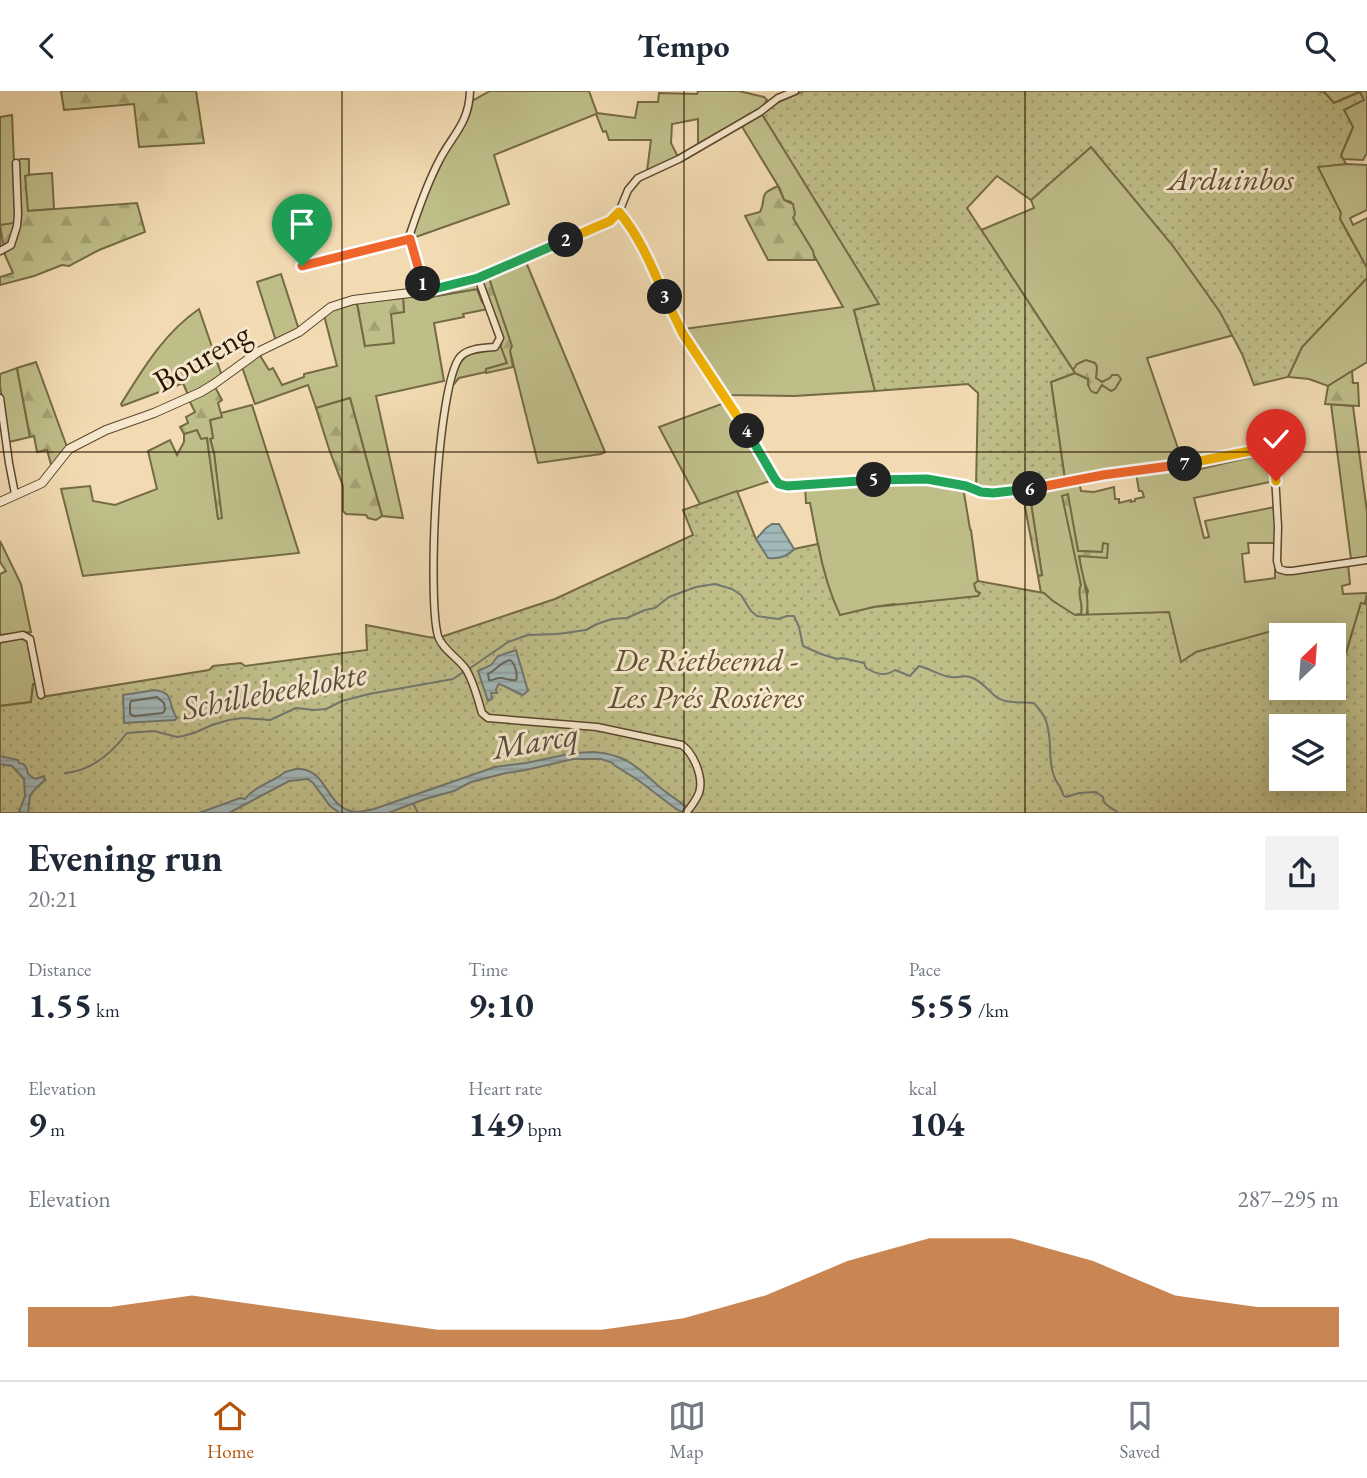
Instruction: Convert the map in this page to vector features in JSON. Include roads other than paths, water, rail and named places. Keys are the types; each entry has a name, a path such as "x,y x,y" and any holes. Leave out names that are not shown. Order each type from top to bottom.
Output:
{"street":[{"path":"426,291 410,239 436,166 463,122 470,91"},
{"path":"795,91 679,159 638,179 628,190 619,212 629,224 649,262 683,334 781,485 927,479 993,493 1180,465 1265,448 1271,451 1274,458 1278,506 1278,566 1282,570 1292,571 1367,560"},
{"path":"0,251 11,245 17,226 16,163"},
{"name":"Boureng","path":"0,502 42,483 69,449 106,430 201,392 258,352 299,332 331,307 353,300 426,291 478,278 610,221 619,212"},
{"path":"302,266 410,239"},
{"path":"478,278 500,338 495,347 462,355 448,392 433,547 433,600 439,639 465,667 482,713 488,718 597,727 682,745 693,758 701,785 694,803 686,813"},
{"path":"0,398 15,494"},
{"path":"0,639 23,635 30,639 41,695"}],"water":[{"path":"772,524 779,524 794,549 778,558 768,558 756,539"},
{"path":"516,650 528,691 523,695 499,684 497,693 491,693 492,699 488,701 478,671 491,665 498,656"},
{"path":"154,690 168,696 177,718 124,723 123,695"},
{"path":"593,752 605,753 631,763 693,813 683,813 613,763 601,759 573,759 471,782 454,791 388,813 340,813 330,806 308,779 289,781 229,813 199,813 240,798 245,799 254,790 285,772 297,769 317,777 339,805 359,812 495,767"},
{"path":"0,756 18,760 35,779 44,776 45,780 31,794 28,813 19,812 25,796 24,779 12,766 0,764"}],"waterway":[{"name":"Schillebeeklokte","path":"469,669 508,642 528,635 586,630 612,619 627,618 655,608 669,597 696,587 715,584 741,595 757,616 778,619 794,616 803,646 821,654 864,663 866,668 880,674 895,670 910,676 919,666 947,676 970,677 999,699 1034,703 1044,716 1048,728 1052,769 1063,795 1066,797 1096,792 1103,797 1106,805 1119,813"},
{"name":"Schillebeeklokte","path":"65,773 83,769 100,760 127,733 154,731 183,736 229,720 270,720 296,708 326,709 342,701 453,679 462,673"},
{"path":"414,805 418,813"}],"park label":[{"name":"Arduinbos","path":"1231,179"},
{"name":"De Rietbeemd - Les Prés Rosières","path":"706,678"}],"water label":[{"name":"Marcq","path":"535,740"}]}
